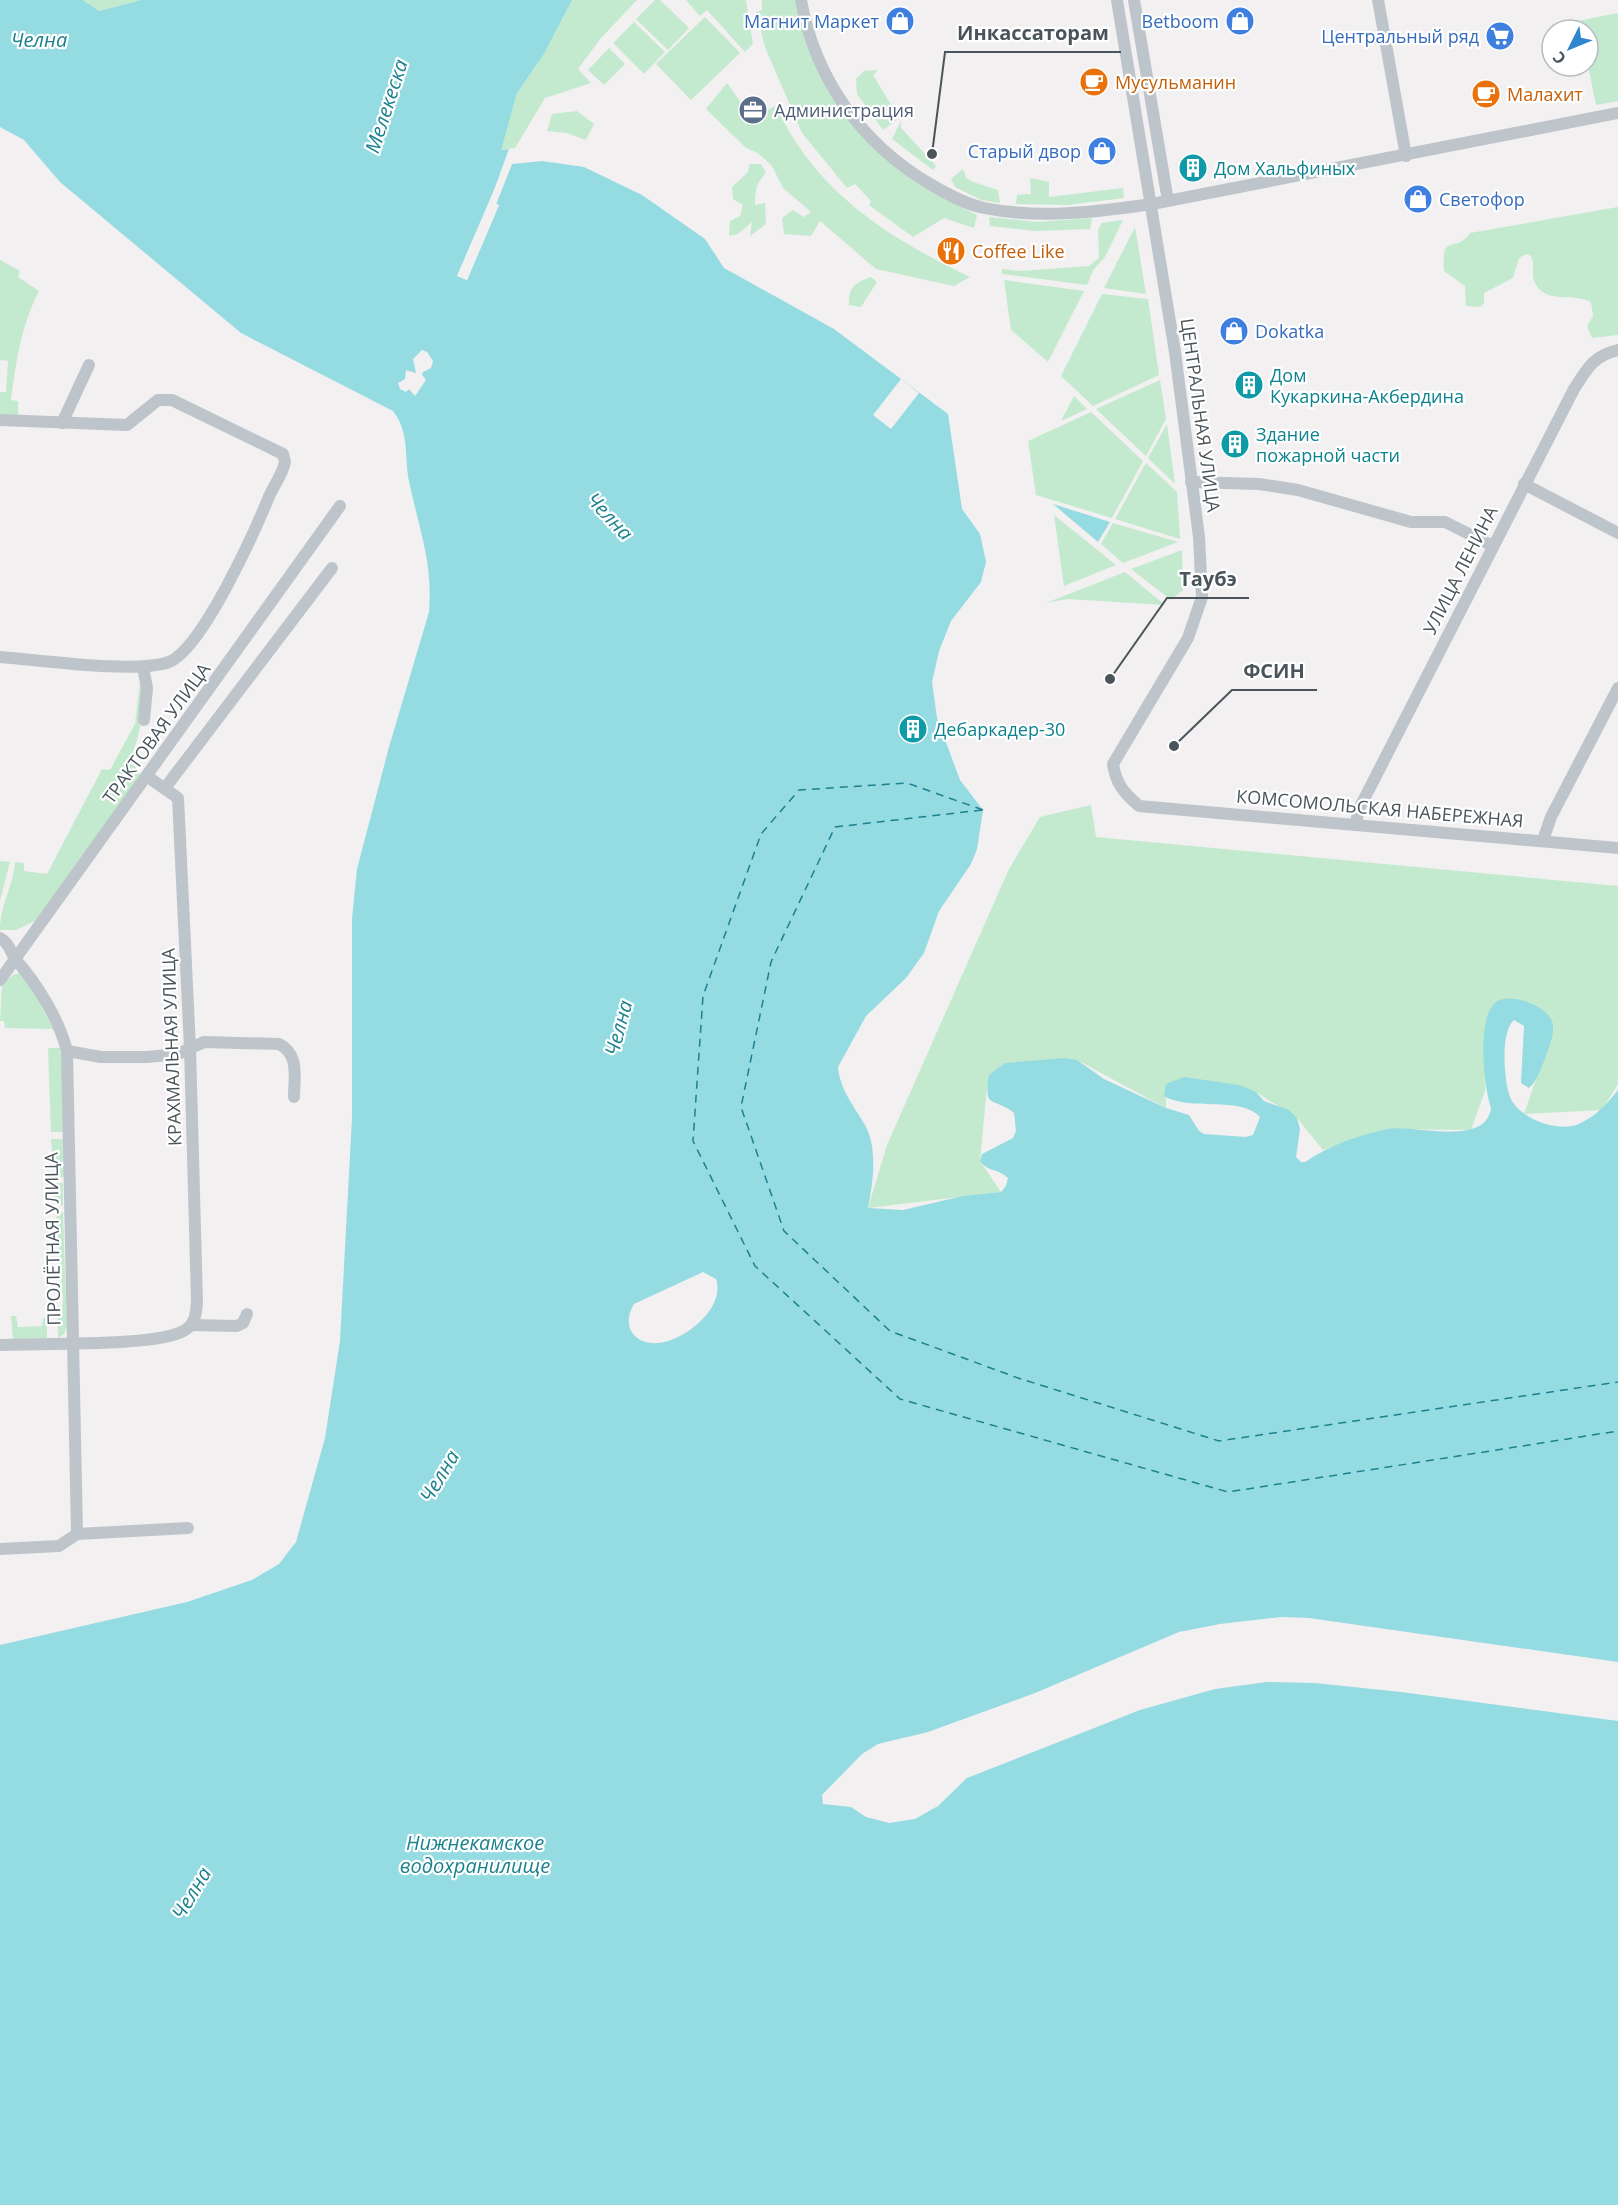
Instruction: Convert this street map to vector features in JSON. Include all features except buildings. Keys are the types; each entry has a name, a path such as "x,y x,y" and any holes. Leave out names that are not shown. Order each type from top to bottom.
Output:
{"street":[{"path":"801,0 804,17 825,73 849,114 879,148 926,182 972,204 1005,212 1082,212 1152,204 1618,113"},
{"name":"ЦЕНТРАЛЬНАЯ УЛИЦА","path":"1117,0 1175,352 1199,537 1201,602 1188,638 1113,764 1116,780 1139,806"},
{"path":"1134,0 1168,201"},
{"path":"1378,0 1406,156"},
{"path":"1124,41 1140,38"},
{"path":"1126,54 1143,51"},
{"path":"1131,84 1148,82"},
{"path":"1138,121 1154,118"},
{"path":"1145,164 1161,162"},
{"name":"УЛИЦА ЛЕНИНА","path":"1355,825 1360,807 1524,484 1590,365 1600,355 1618,350"},
{"path":"62,423 89,365"},
{"path":"0,420 127,425 158,400 172,400 283,454 285,462 264,514 224,593 190,644 171,661 142,667 0,657"},
{"path":"1191,482 1259,484 1298,489 1411,522 1446,522 1493,546"},
{"path":"1524,484 1618,533"},
{"name":"ТРАКТОВАЯ УЛИЦА","path":"0,980 148,777 340,506"},
{"path":"165,788 332,568"},
{"path":"142,667 147,688 144,720"},
{"path":"1543,840 1551,817 1618,688"},
{"name":"КРАХМАЛЬНАЯ УЛИЦА","path":"148,777 178,798 190,1048 197,1302 196,1319 189,1327"},
{"name":"КОМСОМОЛЬСКАЯ НАБЕРЕЖНАЯ","path":"1139,806 1618,848"},
{"name":"ПРОЛЁТНАЯ УЛИЦА","path":"0,938 7,941 15,959 25,968 49,1010 67,1051 71,1343 77,1534"},
{"path":"67,1051 101,1058 147,1057 178,1054 204,1042 279,1044 286,1047 294,1060 294,1097"},
{"path":"0,1345 123,1342 175,1335 189,1327 237,1326 243,1323 247,1314"},
{"path":"0,1549 59,1546 77,1534 188,1528"}],"green space":[{"path":"83,0 141,0 99,11"},
{"path":"572,0 637,0 601,38 578,69 591,83 545,98 515,148 500,150 517,93 544,54"},
{"path":"655,0 660,0 689,28 668,50 636,19"},
{"path":"686,0 746,0 753,44 745,52 707,10 700,16"},
{"path":"762,0 799,0 852,123 942,197 977,215 974,228 944,218 913,237 869,205 871,201 855,184 847,188 802,133 765,47 756,12 762,10"},
{"path":"1618,13 1618,101 1596,105 1590,78 1600,78 1600,18 1593,18"},
{"path":"705,17 740,53 691,100 656,64"},
{"path":"634,22 665,52 644,74 613,43"},
{"path":"609,48 625,64 604,85 588,70"},
{"path":"878,70 873,75 899,118 883,130 857,94 856,79 864,71"},
{"path":"727,83 752,118 775,106 804,154 821,175 879,226 923,253 970,277 954,286 876,269 820,221 811,236 784,234 782,218 793,210 804,217 811,212 783,188 772,166 758,153 746,148 706,109"},
{"path":"577,111 594,124 586,140 567,133 547,131 552,114"},
{"path":"901,121 901,128 936,166 933,170 892,139"},
{"path":"750,164 761,164 766,173 757,188 755,205 765,203 766,224 750,236 752,222 738,234 729,236 730,221 740,216 743,205 733,199 732,187 748,172"},
{"path":"963,169 966,178 998,190 1000,203 981,200 955,187 951,179"},
{"path":"1030,178 1049,182 1049,197 1123,188 1124,198 1068,205 1016,204 1017,195 1031,194"},
{"path":"1618,207 1618,335 1592,338 1587,326 1593,316 1591,302 1584,299 1553,296 1540,290 1534,280 1531,256 1526,254 1519,258 1513,278 1484,293 1484,303 1480,307 1466,306 1465,286 1444,271 1447,247 1464,239 1470,233"},
{"path":"989,217 1036,222 1092,218 1090,229 1036,231 990,226"},
{"path":"1123,220 1105,257 1094,269 1087,285 1002,274 1002,269 1021,271 1089,266 1099,258 1098,230 1102,223"},
{"path":"1135,227 1146,294 1104,288"},
{"path":"0,260 20,271 18,277 39,291 20,344 15,372 11,400 18,401 18,415 0,415 0,392 6,392 8,361 0,360"},
{"path":"871,277 877,282 861,307 849,305 851,290 861,281"},
{"path":"1004,280 1084,291 1048,362 1011,330"},
{"path":"1102,294 1148,299 1159,375 1093,406 1061,376"},
{"path":"1160,380 1166,419 1146,456 1096,409"},
{"path":"1074,396 1087,409 1061,421"},
{"path":"1091,412 1143,461 1112,518 1036,495 1028,441"},
{"path":"1167,424 1175,484 1148,458"},
{"path":"1146,463 1177,492 1180,539 1115,519"},
{"path":"1054,515 1116,565 1064,586"},
{"path":"1113,523 1178,542 1123,563 1101,544"},
{"path":"1182,550 1183,590 1171,600 1131,569"},
{"path":"1125,572 1165,605 1067,599 1046,603"},
{"path":"140,682 143,689 143,709 131,760 141,776 37,920 16,930 0,930 15,862 24,863 24,871 47,874 102,769 110,770 135,724"},
{"path":"1091,805 1096,837 1618,886 1618,1084 1602,1110 1524,1114 1554,1027 1491,1008 1485,1091 1471,1130 1389,1129 1323,1150 1297,1118 1256,1092 1166,1084 1166,1108 1077,1060 987,1087 980,1161 1001,1192 868,1208 887,1145 1009,869 1040,817"},
{"path":"0,861 10,862 0,901"},
{"path":"20,973 34,992 53,1029 5,1028 4,1021 0,1021 2,985 13,975"},
{"path":"48,1048 60,1048 63,1068 63,1132 51,1132"},
{"path":"51,1139 63,1139 64,1177 54,1177"},
{"path":"54,1183 63,1183 63,1205 55,1205"},
{"path":"56,1212 63,1212 67,1327 64,1334 58,1338 58,1317 61,1317 63,1300"},
{"path":"11,1316 16,1316 18,1327 42,1326 43,1318 47,1317 47,1338 13,1339"}],"water":[{"name":"Нижнекамское водохранилище","path":"0,0 83,0 99,11 141,0 572,0 544,54 517,93 501,150 509,149 506,162 457,276 467,280 499,205 496,204 512,164 542,161 584,167 642,195 705,239 724,268 834,329 948,414 962,509 980,534 986,562 981,582 951,621 939,651 932,682 937,718 960,780 983,810 977,849 971,864 939,911 924,953 906,978 866,1016 838,1067 845,1090 865,1125 872,1144 873,1177 868,1208 903,1210 963,1196 1001,1192 1008,1178 986,1167 980,1161 982,1154 1013,1138 1016,1131 1014,1113 992,1101 988,1094 989,1075 1005,1063 1065,1058 1077,1060 1104,1079 1166,1108 1189,1115 1199,1131 1204,1134 1246,1137 1253,1135 1260,1117 1251,1110 1228,1105 1175,1101 1164,1096 1166,1084 1184,1077 1239,1085 1256,1092 1264,1101 1289,1110 1297,1118 1300,1129 1296,1157 1301,1162 1305,1162 1344,1142 1387,1129 1462,1131 1476,1127 1486,1120 1491,1108 1483,1053 1486,1022 1496,1002 1511,998 1538,1007 1551,1018 1553,1025 1546,1056 1537,1078 1529,1088 1521,1083 1524,1026 1514,1020 1510,1026 1505,1045 1506,1080 1510,1097 1522,1112 1530,1118 1550,1125 1561,1127 1579,1124 1596,1113 1618,1090 1618,1662 1309,1618 1281,1617 1220,1624 1179,1632 1035,1693 928,1732 878,1744 862,1754 822,1795 823,1804 851,1807 866,1817 889,1823 915,1819 938,1806 967,1778 1140,1710 1215,1689 1267,1682 1315,1683 1401,1692 1618,1721 1618,2205 0,2205 0,1645 187,1602 252,1580 279,1564 296,1542 325,1438 340,1341 352,1118 352,919 357,869 389,747 429,612 430,594 427,561 409,481 404,436 393,411 241,333 60,182 24,140 0,127","holes":["422,350 427,352 433,361 431,368 423,372 422,375 426,380 415,396 409,389 406,392 400,389 398,383 405,379 406,370 416,373 413,359","703,1272 716,1279 717,1290 715,1301 701,1321 669,1341 650,1343 636,1337 629,1326 630,1312 634,1304"]},
{"path":"1053,504 1110,522 1098,542"}],"pier":[{"path":"509,149 512,149 509,163 460,274 466,276 495,207 493,203 510,163 513,161 496,204 499,205 467,280 457,276 490,201"},
{"path":"901,379 919,393 891,429 873,415"}],"ferry route":[{"path":"983,810 907,783 799,790 761,834 703,996 693,1141 755,1266 900,1399 1228,1492 1618,1431"},
{"path":"982,810 835,827 771,962 741,1107 784,1231 890,1331 1018,1378 1219,1441 1618,1382"}],"place":[{"name":"Магнит Маркет","path":"900,21"},
{"name":"Betboom","path":"1240,21"},
{"name":"Центральный ряд","path":"1500,36"},
{"name":"Мусульманин","path":"1094,82"},
{"name":"Малахит","path":"1486,94"},
{"name":"Администрация","path":"753,110"},
{"name":"Старый двор","path":"1102,151"},
{"name":"Инкассаторам","path":"932,154"},
{"name":"Дом Хальфиных","path":"1193,168"},
{"name":"Светофор","path":"1418,199"},
{"name":"Coffee Like","path":"951,251"},
{"name":"Dokatka","path":"1234,331"},
{"name":"Дом Кукаркина-Акбердина","path":"1249,385"},
{"name":"Здание пожарной части","path":"1235,444"},
{"name":"Таубэ","path":"1110,679"},
{"name":"Дебаркадер-30","path":"913,729"},
{"name":"ФСИН","path":"1174,746"}],"water label":[{"name":"Челна","path":"39,39"},
{"name":"Мелекеска","path":"386,106"},
{"name":"Челна","path":"610,516"},
{"name":"Челна","path":"618,1028"},
{"name":"Челна","path":"439,1476"},
{"name":"Челна","path":"191,1893"}]}
